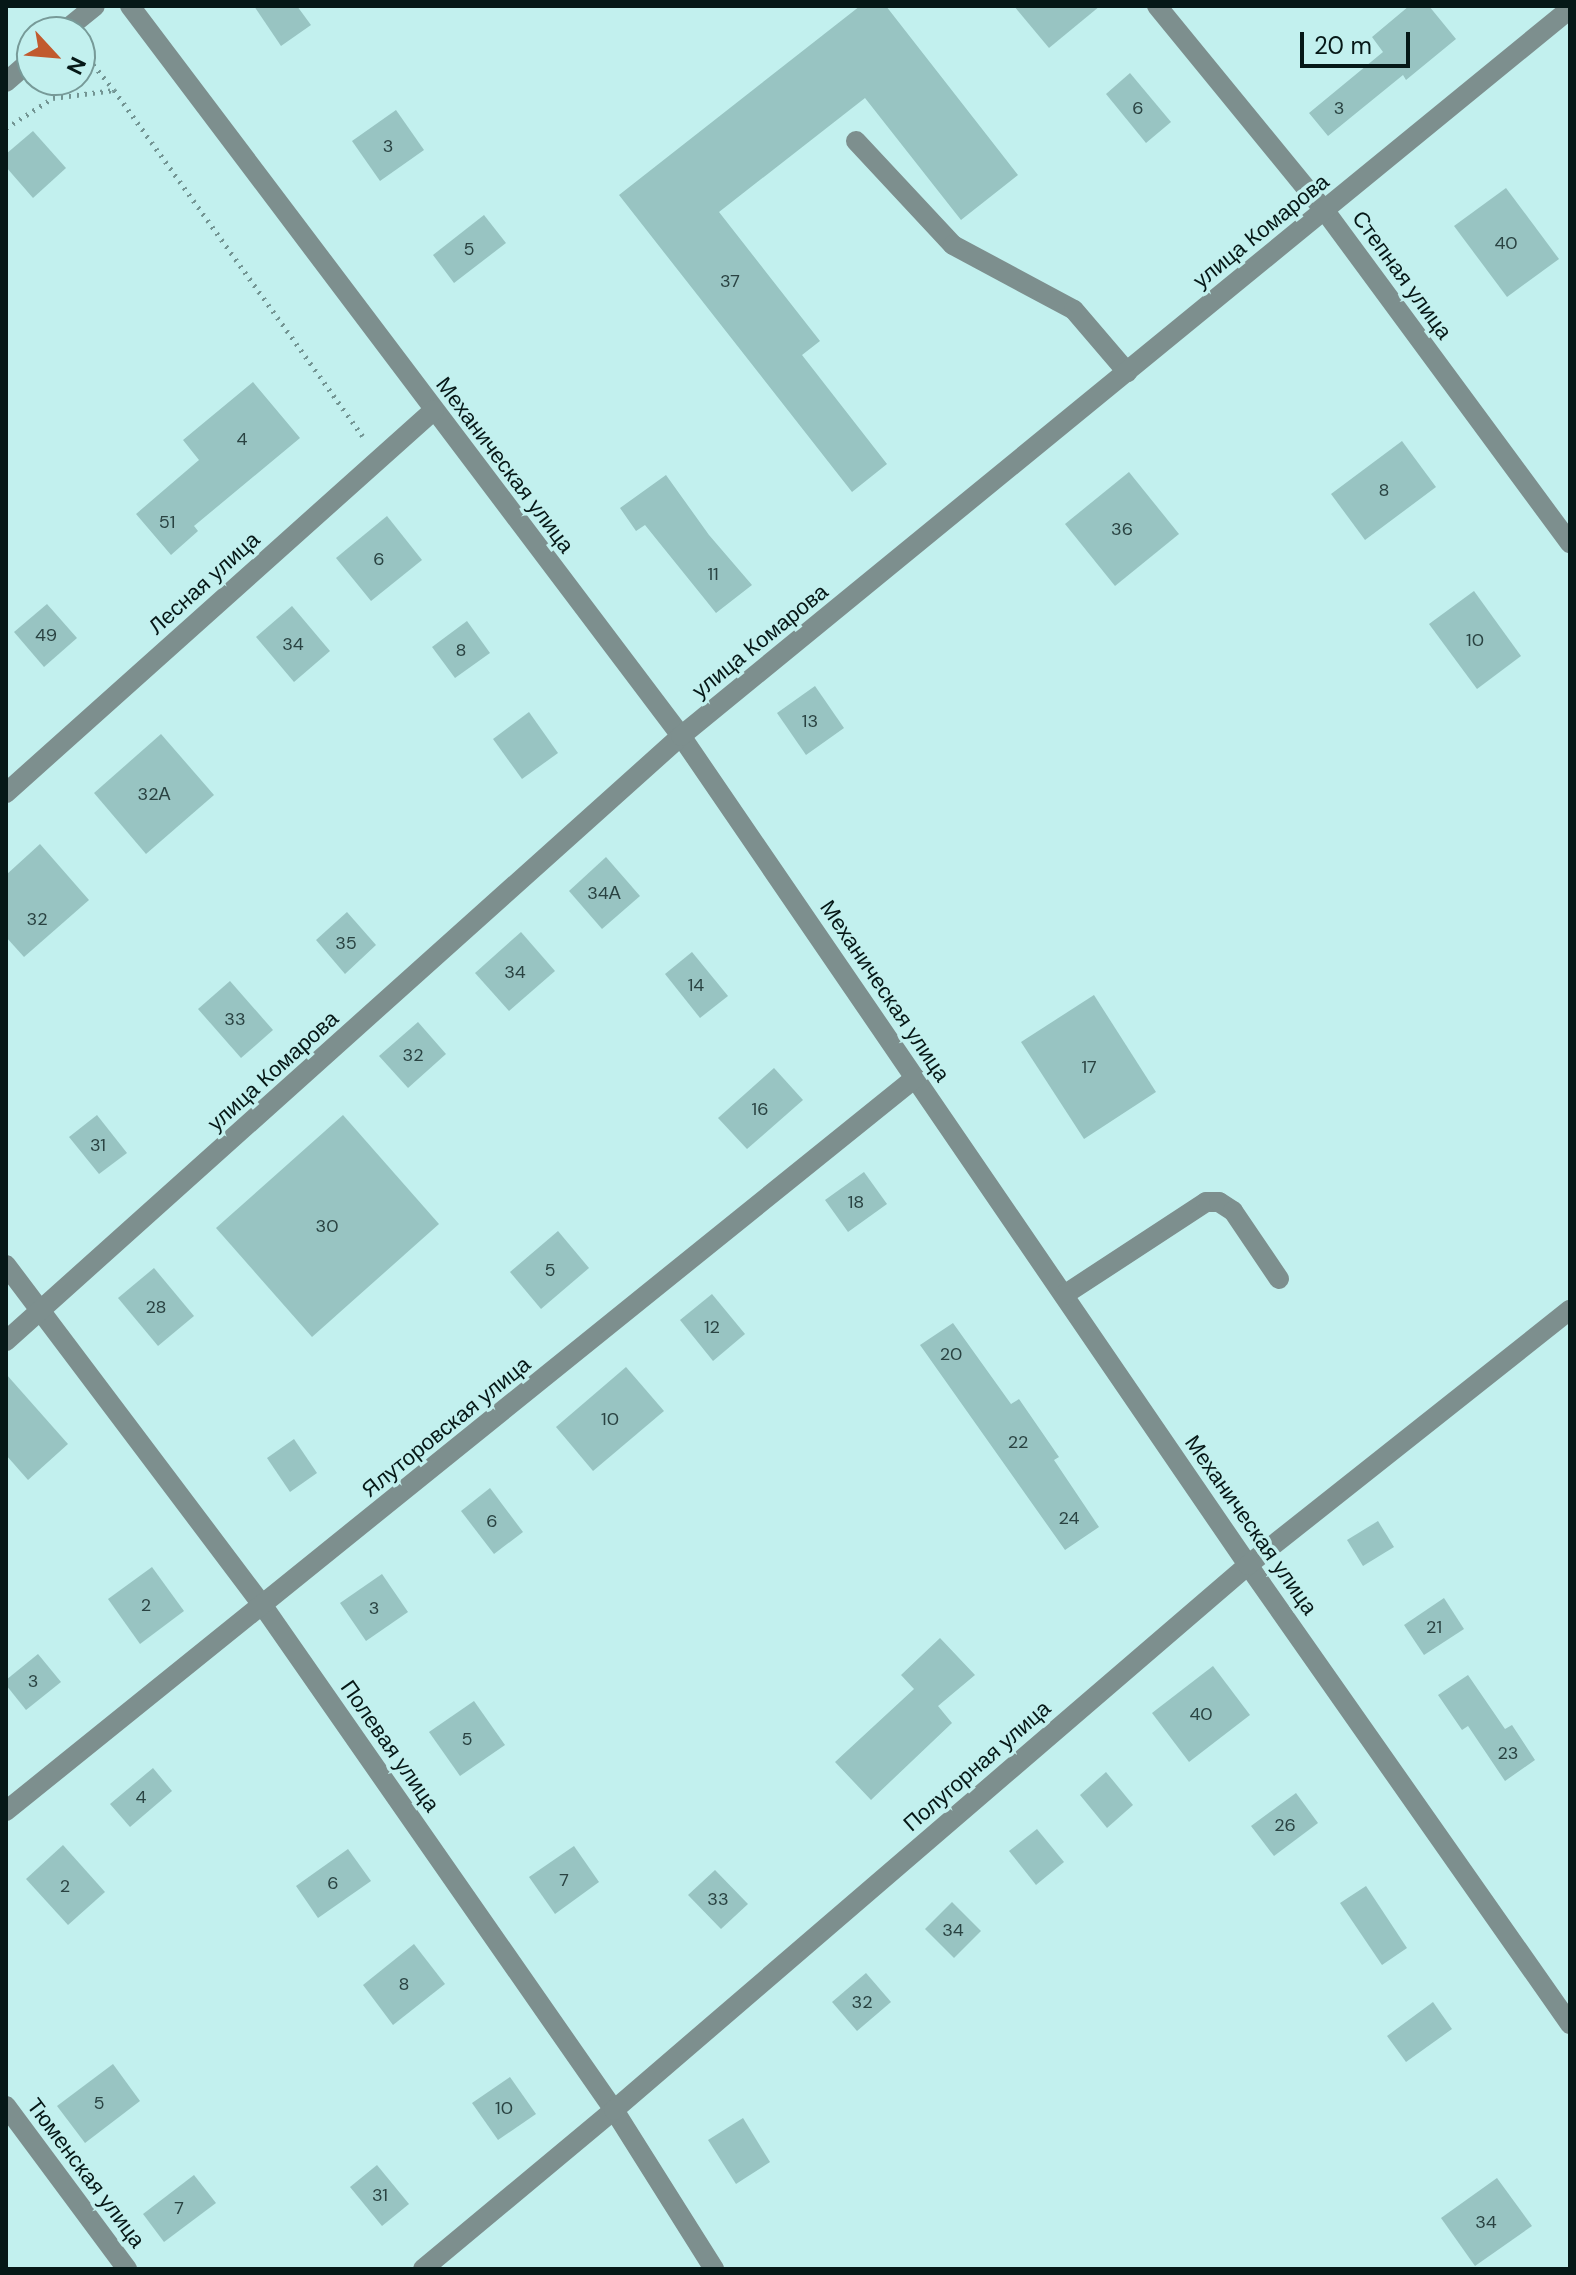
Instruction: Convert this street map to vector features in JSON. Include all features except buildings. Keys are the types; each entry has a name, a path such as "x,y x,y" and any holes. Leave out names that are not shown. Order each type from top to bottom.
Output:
{"street":[{"name":"Механическая улица","path":"130,6 681,736 1248,1565 1570,2024"},
{"name":"Степная улица","path":"1157,6 1325,211 1570,543"},
{"name":"улица Комарова","path":"6,1341 681,736 1325,211 1557,12"},
{"path":"856,141 953,245 1074,310 1127,372"},
{"name":"Лесная улица","path":"6,793 434,410"},
{"name":"Ялуторовская улица","path":"6,1811 915,1078"},
{"path":"1064,1295 1206,1202 1219,1202 1233,1211 1279,1279"},
{"name":"Полевая улица","path":"6,1265 263,1606 614,2110 714,2269"},
{"name":"Полугорная улица","path":"423,2269 614,2110 1248,1565 1570,1310"},
{"name":"Тюменская улица","path":"6,2106 127,2269"}],"path":[{"path":"96,68 379,459"},
{"path":"6,128 53,98 114,90"}]}
